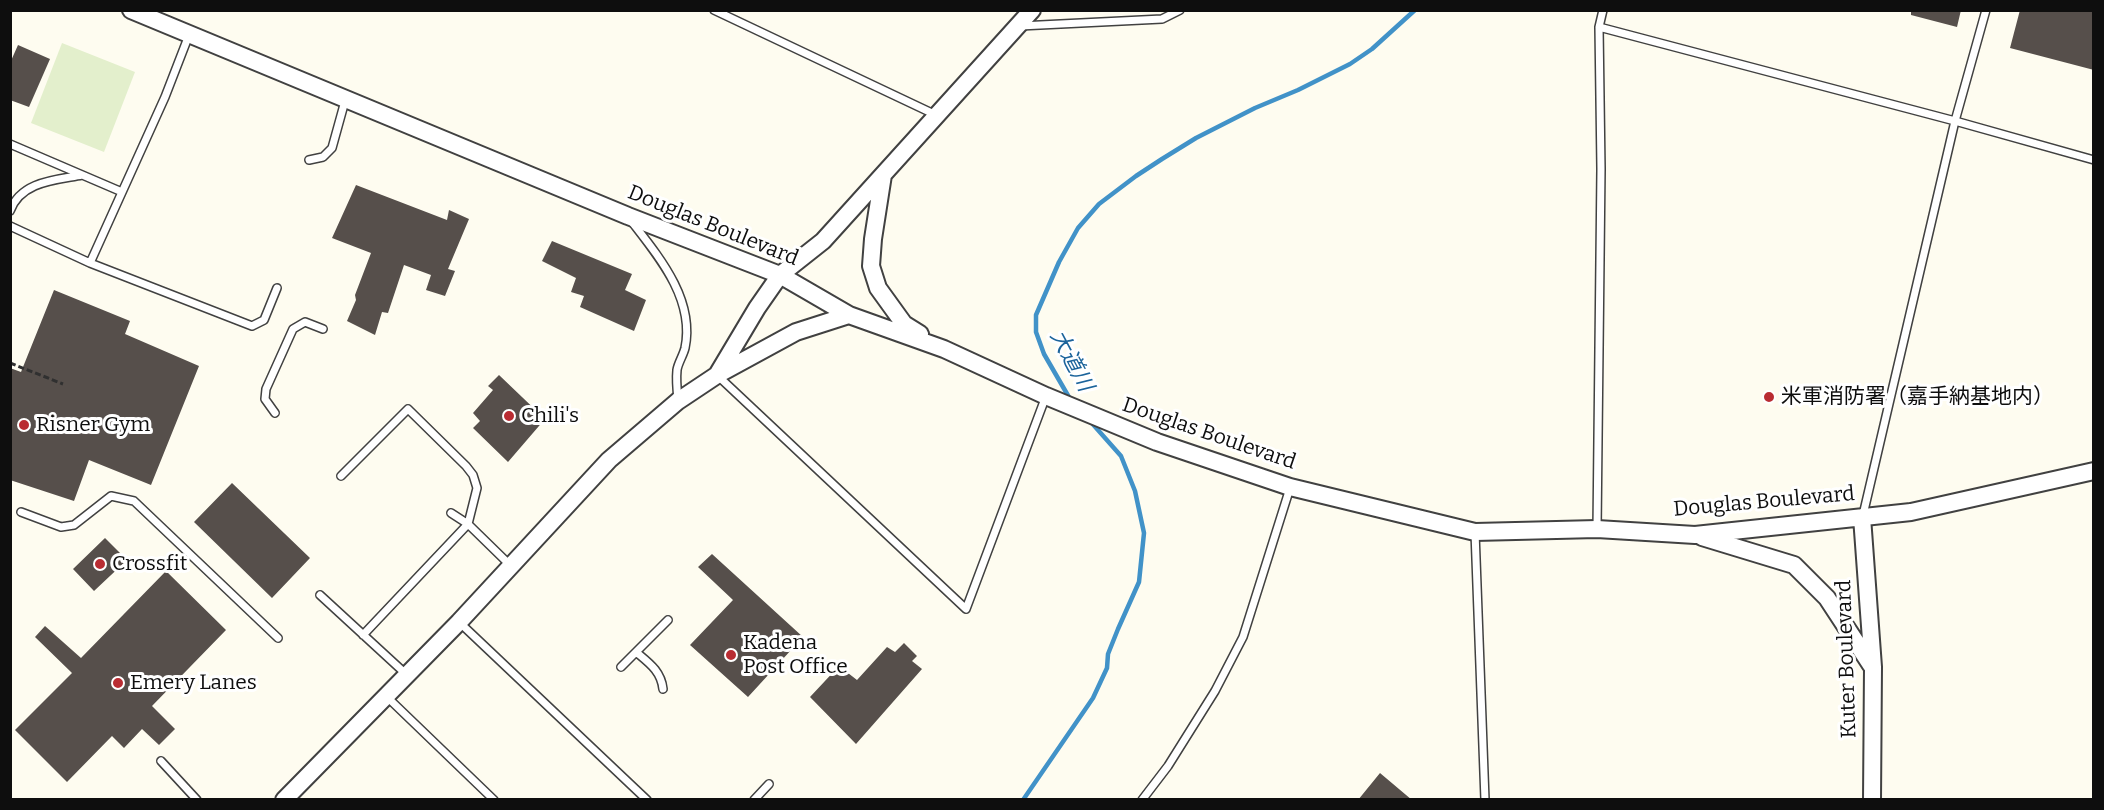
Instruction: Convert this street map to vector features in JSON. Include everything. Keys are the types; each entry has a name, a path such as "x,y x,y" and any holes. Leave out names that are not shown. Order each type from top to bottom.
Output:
{"street":[{"name":"Douglas Boulevard","path":"131,10 628,216 780,275 849,315 944,349 1046,396 1157,442 1290,487 1475,532 1597,529 1695,535 1911,512 2094,471"},
{"path":"717,375 757,308 780,275 823,241 1032,10"},
{"path":"883,174 871,266 878,288 904,324 944,349"},
{"path":"284,800 459,622 609,460 678,401 717,375 796,332 849,315"},
{"name":"Kuter Boulevard","path":"1862,517 1873,667 1872,800"},
{"path":"1695,535 1794,565 1827,598 1873,667"}],"lane":[{"path":"714,10 936,115"},
{"path":"1015,27 1162,19 1180,10"},
{"path":"1597,529 1601,170 1599,27 1603,10"},
{"path":"1862,517 1955,121 1986,10"},
{"path":"1599,27 2094,160"},
{"path":"90,263 165,97 189,35"},
{"path":"309,160 322,157 332,148 346,99"},
{"path":"10,144 122,192"},
{"path":"10,211 13,202 29,188 43,182 82,175"},
{"path":"628,216 668,270 684,310 685,348 677,369 678,401"},
{"path":"10,226 90,263 252,326 264,320 277,288"},
{"path":"276,413 265,399 266,389 293,329 305,321 323,328"},
{"path":"717,375 966,609 1046,396"},
{"path":"340,476 408,409 473,475 477,488 468,524 363,635"},
{"path":"1142,800 1174,757 1215,691 1243,637 1290,487"},
{"path":"21,512 61,527 74,525 111,496 134,501 278,638"},
{"path":"451,513 468,524 511,566"},
{"path":"1475,532 1485,800"},
{"path":"320,595 407,675"},
{"path":"621,667 668,620"},
{"path":"459,622 647,800"},
{"path":"636,652 655,669 662,680 663,689"},
{"path":"386,696 494,800"},
{"path":"161,761 197,800"},
{"path":"754,800 769,784"}],"path":[{"path":"10,363 63,384"}],"green space":[{"path":"62,43 135,72 104,152 31,123"}],"building":[{"path":"1911,10 1961,10 1957,27 1911,15"},
{"path":"2020,10 2094,10 2094,70 2010,48"},
{"path":"18,45 50,59 29,107 10,100 10,63"},
{"path":"356,185 447,220 449,210 469,219 448,269 455,271 445,296 426,290 431,275 404,265 388,313 382,312 375,335 347,321 371,253 332,238"},
{"path":"552,241 632,274 625,290 646,300 634,331 580,307 584,296 571,292 576,278 542,261"},
{"path":"54,290 130,321 125,334 199,366 151,485 89,460 74,501 10,480 10,368 21,372"},
{"name":"Chili's","path":"499,375 545,419 508,462 473,428 480,421 473,413 493,390 488,386"},
{"path":"232,483 310,558 272,598 194,522"},
{"name":"Crossfit","path":"105,538 127,560 94,591 73,569"},
{"path":"712,554 803,637 748,697 690,645 733,600 698,567"},
{"name":"Emery Lanes","path":"166,571 226,630 152,706 175,729 159,745 142,729 124,748 112,736 67,782 15,730 72,673 35,637 45,626 81,658"},
{"path":"904,643 917,656 912,661 922,669 856,744 810,697 839,666 857,680 887,647 895,652"},
{"path":"1380,773 1412,800 1358,800"}],"waterway":[{"name":"大道川","path":"1070,399 1044,354 1036,332 1036,315 1059,262 1078,228 1099,204 1136,176 1196,138 1350,64 1372,49 1415,10"},
{"name":"大道川","path":"1023,800 1093,698 1107,668 1108,654 1139,582 1144,533 1135,491 1121,456 1090,421"}],"place":[{"name":"米軍消防署（嘉手納基地内）","path":"1769,397"},
{"name":"Chili's","path":"509,416"},
{"name":"Risner Gym","path":"24,425"},
{"name":"Crossfit","path":"100,564"},
{"name":"Kadena Post Office","path":"731,655"},
{"name":"Emery Lanes","path":"118,683"}]}
